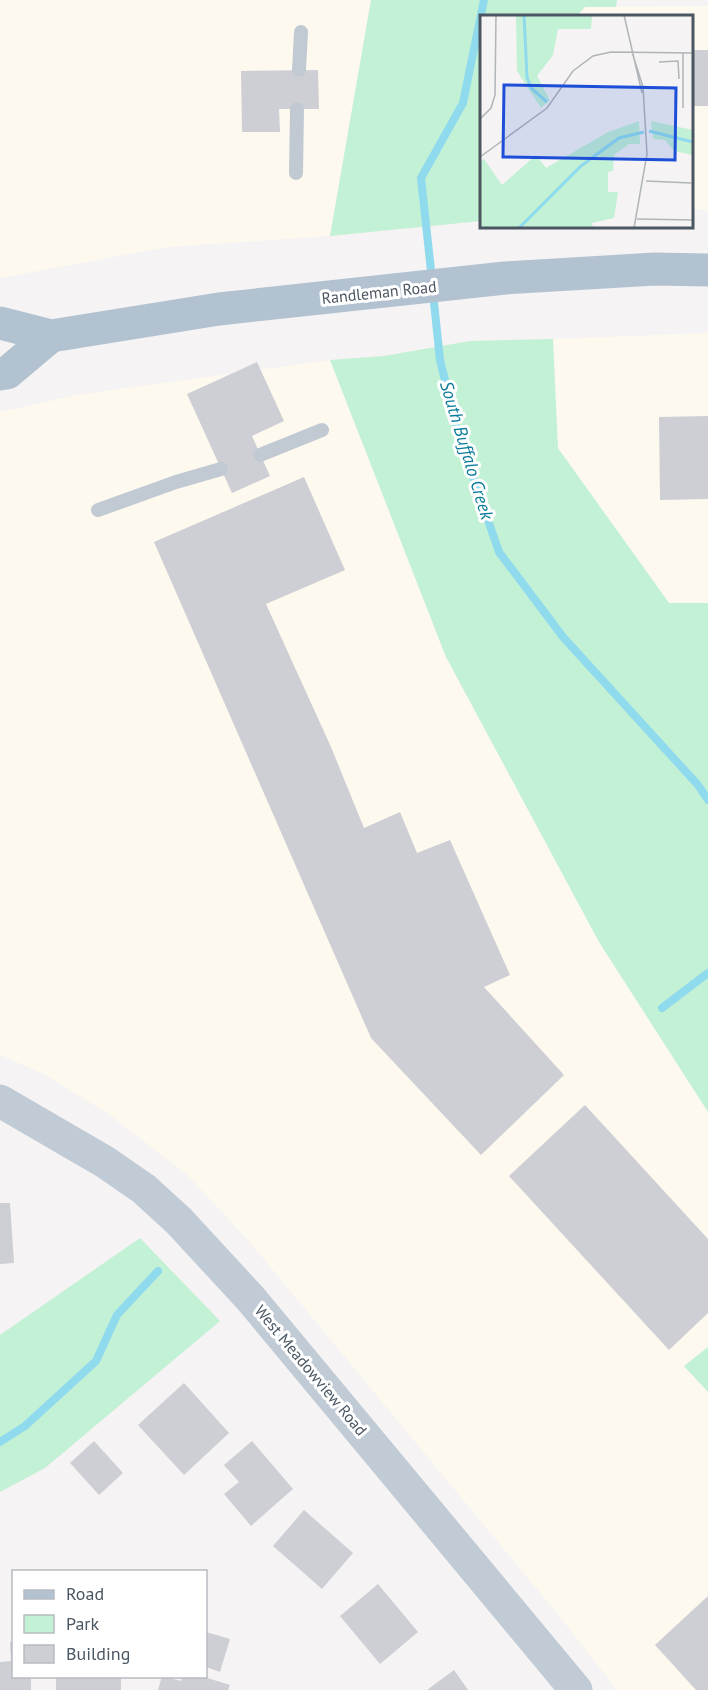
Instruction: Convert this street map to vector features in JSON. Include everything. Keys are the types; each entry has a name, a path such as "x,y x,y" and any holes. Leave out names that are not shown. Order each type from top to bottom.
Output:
{"main road":[{"name":"Randleman Road","path":"0,323 51,336 219,309 478,281 654,269 708,270"},
{"path":"0,374 7,373 51,336"}],"street":[{"name":"West Meadowview Road","path":"0,1101 105,1162 144,1189 186,1228 251,1299 544,1648 576,1690"}],"lane":[{"path":"299,70 301,32"},
{"path":"296,173 297,109"},
{"path":"260,455 322,430"},
{"path":"98,510 176,482 222,469"}],"shaded area":[{"path":"0,0 371,0 330,236 168,247 0,278"},
{"path":"708,6 708,210 693,209 693,15 578,15 585,7"},
{"path":"708,333 708,603 669,603 557,448 553,339"},
{"path":"330,360 446,657 599,942 708,1112 708,1347 684,1366 708,1392 708,1690 617,1690 560,1617 248,1240 186,1174 107,1113 44,1074 0,1055 0,412 76,395"}],"green space":[{"path":"371,0 617,0 616,7 585,7 578,15 480,15 480,221 330,236"},
{"path":"553,339 558,448 669,603 708,603 708,1112 599,942 446,657 330,360 384,356 470,341"},
{"path":"140,1238 220,1321 45,1468 0,1492 0,1335"},
{"path":"708,1347 708,1392 684,1366"}],"building":[{"path":"693,50 708,50 708,106 693,106"},
{"path":"318,70 319,109 279,109 280,132 242,132 241,71"},
{"path":"257,362 284,421 252,436 270,476 232,493 187,394"},
{"path":"708,416 708,499 660,500 659,417"},
{"path":"304,477 345,570 266,604 331,747 364,828 400,812 417,853 450,840 510,975 484,987 564,1075 481,1155 371,1038 154,542"},
{"path":"585,1105 708,1239 708,1313 669,1350 509,1176"},
{"path":"0,1203 10,1203 14,1263 0,1264"},
{"path":"184,1383 229,1433 184,1475 138,1425"},
{"path":"94,1441 123,1473 99,1495 70,1463"},
{"path":"252,1441 293,1489 251,1526 224,1494 239,1482 224,1465"},
{"path":"304,1510 353,1553 322,1589 273,1546"},
{"path":"378,1584 418,1632 380,1664 340,1616"},
{"path":"708,1596 708,1690 696,1690 655,1645"},
{"path":"207,1632 230,1639 220,1672 207,1667"},
{"path":"10,1642 12,1642 12,1678 31,1678 31,1690 0,1690 0,1662 11,1661"},
{"path":"454,1670 468,1690 427,1690"},
{"path":"56,1678 121,1678 121,1690 56,1690"},
{"path":"161,1678 181,1681 182,1678 207,1678 230,1685 228,1690 158,1690"}],"waterway":[{"name":"South Buffalo Creek","path":"481,15 484,0"},
{"name":"South Buffalo Creek","path":"432,280 421,178 463,103 480,20"},
{"name":"South Buffalo Creek","path":"433,293 440,360 458,433 499,552 563,637 698,785 708,800"},
{"path":"662,1008 708,973"},
{"path":"0,1442 25,1426 96,1361 117,1315 158,1271"}]}
